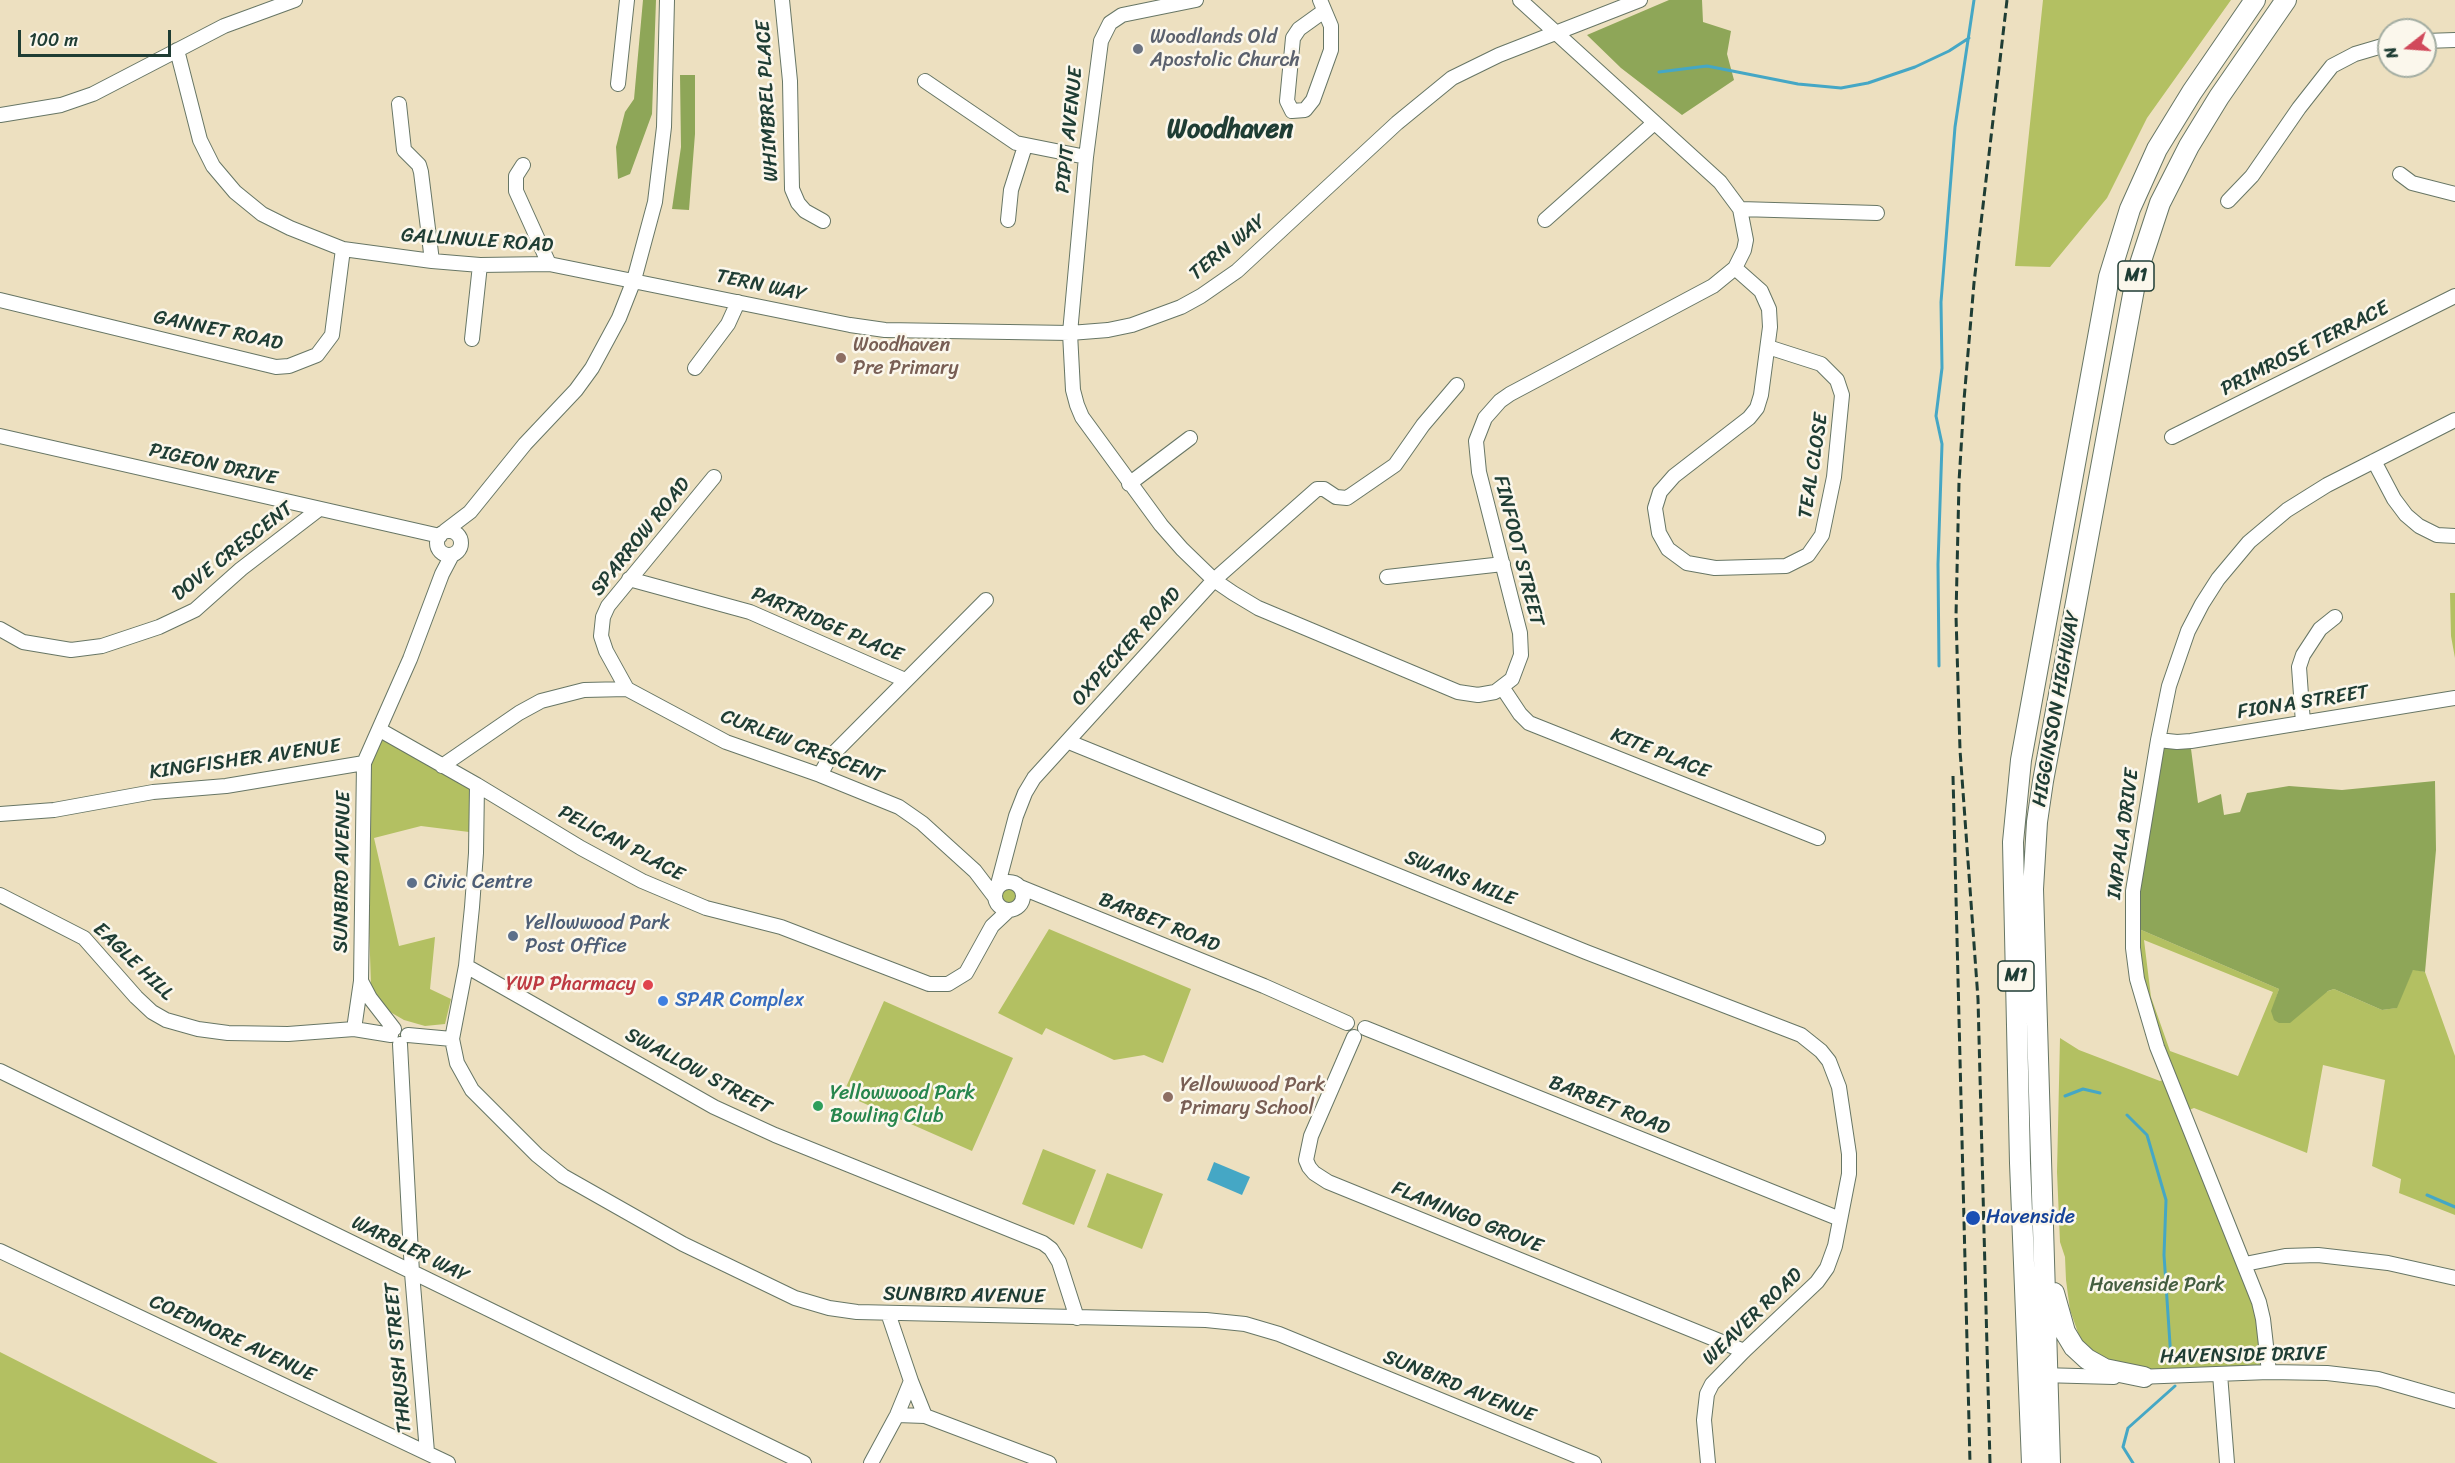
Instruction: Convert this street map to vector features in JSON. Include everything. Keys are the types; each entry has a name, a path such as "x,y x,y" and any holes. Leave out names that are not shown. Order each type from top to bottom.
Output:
{"highway":[{"name":"HIGGINSON HIGHWAY","path":"2050,1463 2038,1375 2020,1163 2013,842 2021,760 2109,278 2130,209 2157,149 2192,92 2255,0"},
{"name":"HIGGINSON HIGHWAY","path":"2032,1463 2044,1237 2033,889 2037,822 2137,273 2160,202 2188,146 2286,0"},
{"path":"2044,1237 2058,1314 2074,1347 2097,1366 2144,1377"}],"street":[{"path":"0,115 62,105 93,94 224,26 295,0"},
{"path":"618,84 627,0"},
{"path":"440,540 470,512 525,444 576,390 592,368 619,318 634,280 655,202 661,164 667,0"},
{"name":"WHIMBREL PLACE","path":"782,0 790,81 792,189 798,203 806,211 823,221"},
{"name":"PIPIT AVENUE","path":"1070,333 1098,51 1106,28 1114,20 1133,12 1196,0"},
{"path":"1520,0 1558,33"},
{"name":"TERN WAY","path":"634,280 850,325 885,330 1070,333 1108,330 1132,325 1181,307 1237,271 1438,88 1471,68 1640,0"},
{"path":"1322,6 1332,33 1331,50 1313,100 1305,110 1292,111 1287,100 1293,39 1299,29 1322,6"},
{"name":"FINFOOT STREET","path":"1502,687 1512,679 1521,655 1520,633 1476,455 1476,441 1485,417 1510,394 1713,286 1735,268 1746,240 1740,209 1720,182 1653,124 1558,33"},
{"path":"2437,41 2455,40"},
{"path":"2228,201 2252,176 2299,108 2332,66 2355,54 2377,48"},
{"name":"GALLINULE ROAD","path":"177,50 200,140 213,166 235,192 262,214 343,249 480,265 549,264 634,280"},
{"path":"925,81 1009,139 1024,146 1086,157"},
{"path":"399,104 404,150 419,165 421,172 432,261"},
{"path":"1545,220 1653,124"},
{"path":"1008,220 1011,190 1024,146"},
{"path":"523,165 516,176 516,191 549,264"},
{"path":"2400,174 2412,183 2455,194"},
{"path":"1740,209 1877,213"},
{"name":"GANNET ROAD","path":"0,300 276,367 289,366 317,355 332,335 343,249"},
{"path":"472,339 480,265"},
{"name":"TEAL CLOSE","path":"1735,268 1751,280 1766,300 1770,318 1768,347 1759,401 1753,414 1674,476 1660,492 1655,508 1659,533 1668,549 1687,563 1715,568 1786,566 1808,555 1822,535 1834,477 1842,394 1833,374 1821,364 1768,347"},
{"name":"PRIMROSE TERRACE","path":"2172,437 2455,296"},
{"path":"695,368 728,324 738,302"},
{"path":"1070,333 1073,390 1082,417 1129,484 1182,549 1214,580 1258,608 1458,692 1468,695 1486,694 1502,687"},
{"name":"OXPECKER ROAD","path":"1003,888 1004,858 1016,816 1034,778 1070,742 1214,580 1317,489 1324,489 1336,496 1347,498 1386,473 1402,458 1423,425 1457,385"},
{"name":"IMPALA DRIVE","path":"2268,1372 2263,1319 2245,1264 2157,1047 2137,979 2133,948 2133,891 2158,740 2169,686 2188,631 2202,604 2232,560 2287,510 2327,485 2455,420"},
{"name":"PIGEON DRIVE","path":"0,436 418,532 440,540"},
{"path":"1129,484 1190,438"},
{"path":"2374,461 2394,499 2406,515 2419,526 2437,535 2455,536"},
{"name":"SPARROW ROAD","path":"627,689 606,651 601,626 608,606 714,477"},
{"name":"DOVE CRESCENT","path":"0,628 23,642 71,650 102,646 159,627 195,610 241,569 318,510"},
{"path":"440,540 444,554 452,555 459,550 460,538 470,512"},
{"path":"440,540 455,532 460,538"},
{"path":"440,540 442,574"},
{"name":"KINGFISHER AVENUE","path":"0,814 54,810 153,792 226,786 364,763 380,730 442,574 452,555"},
{"path":"1387,577 1503,564"},
{"name":"PARTRIDGE PLACE","path":"629,579 750,612 904,680"},
{"path":"820,774 830,758 904,680 986,600"},
{"path":"2303,723 2299,667 2302,655 2320,629 2335,616"},
{"name":"KITE PLACE","path":"1502,687 1520,714 1529,723 1818,838"},
{"name":"CURLEW CRESCENT","path":"442,766 519,713 541,701 584,690 627,689 726,742 820,774 899,807 922,823 975,871 1003,888"},
{"name":"FIONA STREET","path":"2158,740 2177,742 2455,698"},
{"name":"PELICAN PLACE","path":"380,730 581,848 642,880 706,908 781,927 912,979 940,986 958,980 966,974 992,926"},
{"name":"SWANS MILE","path":"1070,742 1586,952 1801,1035 1812,1042 1829,1061"},
{"name":"SUNBIRD AVENUE","path":"354,1029 361,981 364,763"},
{"path":"354,1029 398,1036 452,1039 466,966 476,853 477,785"},
{"path":"1003,888 1000,908 1013,909"},
{"path":"992,926 1023,900 1003,888"},
{"path":"992,926 1003,888"},
{"name":"BARBET ROAD","path":"1003,888 1056,903 1264,986 1347,1023 1346,1031 1359,1032 1840,1219"},
{"name":"EAGLE HILL","path":"0,896 84,938 136,997 152,1012 166,1020 198,1029 228,1032 288,1034 354,1029"},
{"name":"BARBET ROAD","path":"1013,909 1056,903"},
{"name":"SWALLOW STREET","path":"466,966 721,1111 1043,1243 1051,1249 1059,1262 1077,1318"},
{"name":"SUNBIRD AVENUE","path":"361,981 370,998 398,1036"},
{"name":"FLAMINGO GROVE","path":"1359,1032 1311,1136 1306,1160 1314,1173 1328,1182 1744,1351"},
{"name":"THRUSH STREET","path":"398,1036 412,1274 427,1452"},
{"name":"SUNBIRD AVENUE","path":"452,1039 457,1064 472,1090 549,1166 683,1245 795,1298 842,1311 1206,1320 1245,1324 1265,1329 1594,1463"},
{"name":"WEAVER ROAD","path":"1708,1463 1704,1420 1707,1394 1718,1377 1823,1275 1835,1246 1849,1174 1849,1154 1842,1099 1829,1061"},
{"name":"WARBLER WAY","path":"0,1071 412,1274 804,1463"},
{"name":"COEDMORE AVENUE","path":"0,1251 448,1463"},
{"path":"2245,1264 2284,1256 2318,1256 2388,1263 2455,1278"},
{"path":"888,1313 925,1416"},
{"name":"HAVENSIDE DRIVE","path":"2038,1375 2144,1377 2268,1372 2327,1373 2378,1379 2455,1401"},
{"path":"2220,1374 2227,1463"},
{"path":"871,1463 897,1415 911,1380"},
{"path":"897,1415 925,1416 1049,1463"}],"green space":[{"path":"643,0 656,0 652,114 630,174 618,179 616,147 625,112 634,99"},
{"path":"1669,0 1702,0 1703,22 1731,31 1727,54 1734,80 1682,115 1621,68 1587,35"},
{"path":"2043,0 2231,0 2147,118 2107,198 2050,267 2015,266"},
{"path":"680,75 695,75 695,134 689,210 672,209 681,147"},
{"path":"2450,593 2455,593 2455,658 2451,636"},
{"path":"380,737 476,791 469,832 421,826 374,838 399,946 435,937 430,989 451,999 445,1024 425,1026 404,1020 385,1009 371,986 364,769"},
{"path":"2157,740 2190,741 2198,803 2221,794 2224,815 2240,812 2247,793 2289,786 2342,790 2435,781 2436,850 2425,972 2413,970 2397,1008 2382,1010 2334,989 2328,991 2290,1023 2279,1023 2274,1020 2271,1011 2279,989 2132,926"},
{"path":"1009,886 1016,889 1019,896 1016,903 1009,906 1002,903 999,896 1002,889"},
{"name":"Havenside Park","path":"2132,926 2279,989 2272,1011 2334,989 2382,1010 2396,1008 2413,969 2425,972 2455,1056 2455,1215 2399,1193 2401,1179 2372,1166 2385,1080 2323,1065 2307,1153 2194,1108 2184,1112 2250,1276 2268,1372 2145,1376 2087,1358 2070,1310 2065,1257 2060,1242 2057,1172 2060,1038 2079,1050 2160,1081 2171,1078 2157,1047","holes":["2144,940 2273,992 2238,1076 2170,1051 2151,997"]},
{"path":"1049,929 1191,989 1163,1063 1144,1055 1114,1060 1046,1028 1042,1035 998,1013"},
{"path":"884,1001 1013,1058 972,1151 843,1094"},
{"path":"1043,1149 1096,1170 1074,1225 1022,1204"},
{"path":"1107,1173 1163,1194 1142,1249 1087,1227"},
{"path":"0,1352 167,1437 218,1463 0,1463"}],"water":[{"path":"1214,1162 1250,1177 1242,1195 1207,1180"}],"waterway":[{"path":"1939,666 1938,564 1942,444 1936,416 1942,368 1941,302 1955,127 1974,0"},
{"path":"1659,72 1707,66 1798,84 1841,88 1868,83 1915,67 1949,51 1969,38"},
{"path":"2065,1096 2083,1089 2100,1093"},
{"path":"2127,1115 2147,1135 2166,1200 2164,1255 2171,1359"},
{"path":"2427,1195 2455,1207"},
{"path":"2133,1463 2123,1447 2128,1428 2175,1386"}],"railway":[{"path":"1990,1463 1978,999 1960,750 1956,616 1959,482 1964,400 1974,283 2007,0"},
{"path":"1953,776 1970,1463"}],"place":[{"name":"Woodlands Old Apostolic Church","path":"1138,49"},
{"name":"Woodhaven Pre Primary","path":"841,358"},
{"name":"Civic Centre","path":"412,883"},
{"name":"Yellowwood Park Post Office","path":"513,936"},
{"name":"YWP Pharmacy","path":"648,985"},
{"name":"SPAR Complex","path":"663,1001"},
{"name":"Yellowwood Park Primary School","path":"1168,1097"},
{"name":"Yellowwood Park Bowling Club","path":"818,1106"},
{"name":"Havenside","path":"1973,1218"}],"district":[{"name":"Woodhaven","path":"1230,130"}]}
